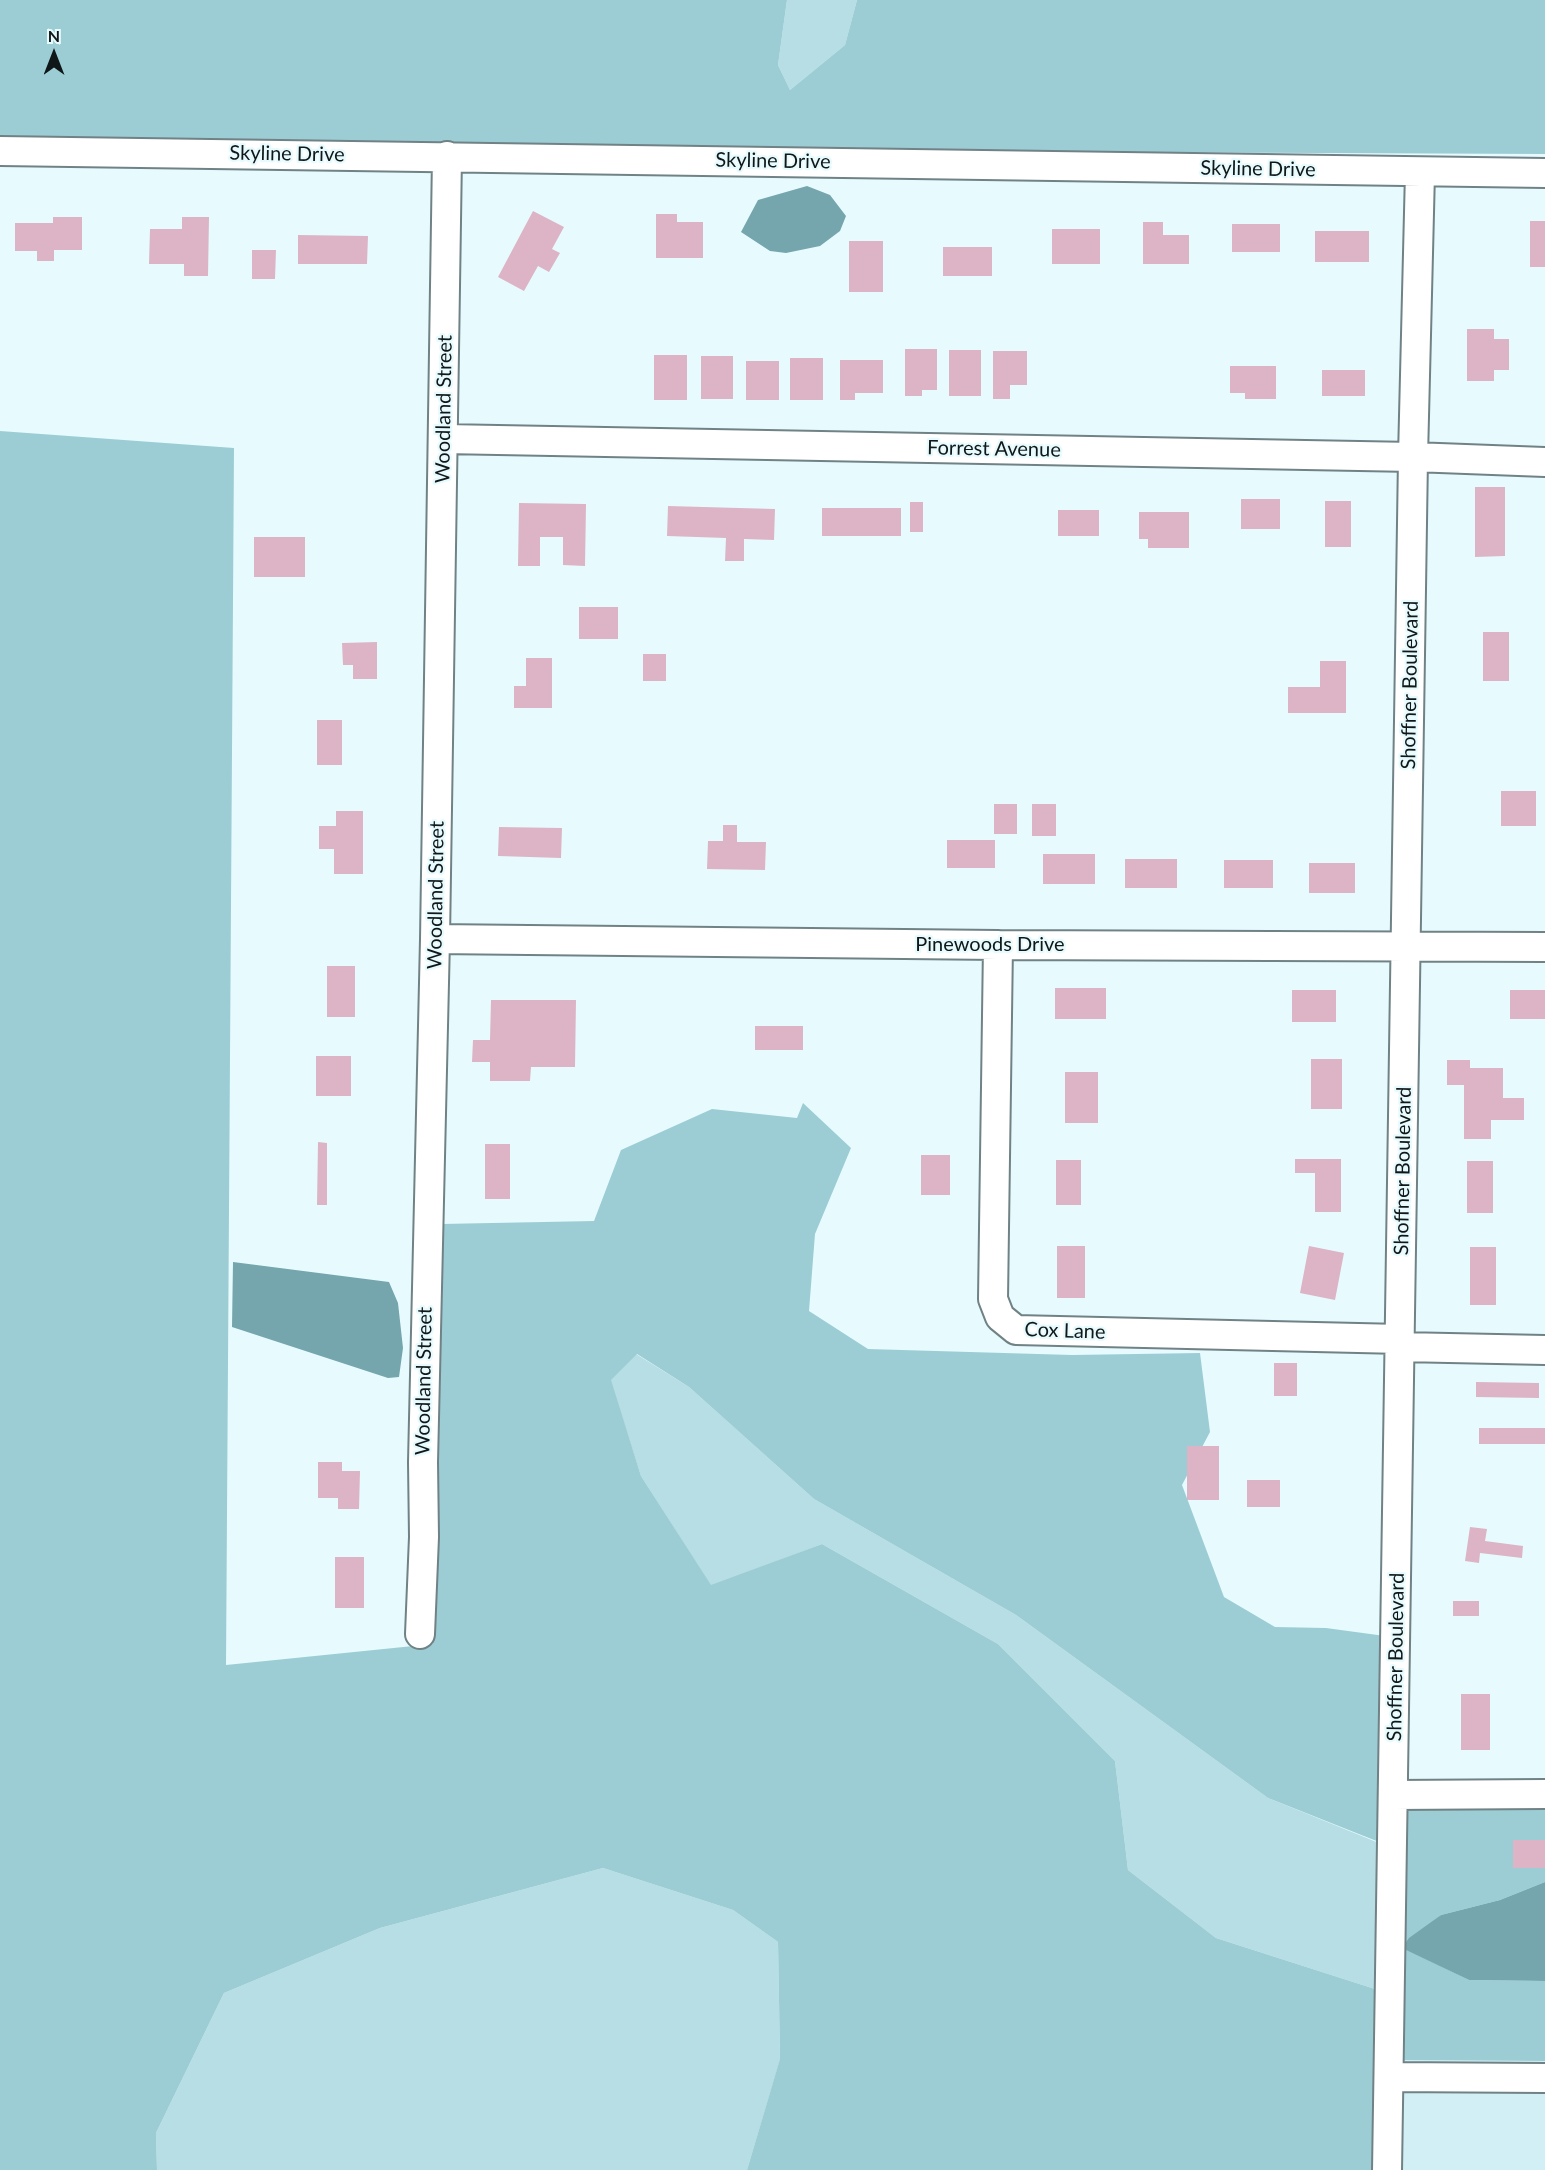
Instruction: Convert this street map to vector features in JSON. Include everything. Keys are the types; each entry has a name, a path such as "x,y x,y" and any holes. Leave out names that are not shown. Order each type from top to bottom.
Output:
{"street":[{"name":"Skyline Drive","path":"0,151 1545,173"},
{"name":"Woodland Street","path":"420,1634 424,1537 423,1451 435,939 447,156"},
{"name":"Shoffner Boulevard","path":"1387,2170 1419,172"},
{"name":"Forrest Avenue","path":"444,439 1413,457 1545,462"},
{"name":"Pinewoods Drive","path":"435,939 998,945 1545,947"},
{"name":"Cox Lane","path":"998,945 993,1299 1000,1317 1016,1330 1545,1350"},
{"path":"1394,1795 1545,1794"},
{"path":"1389,2077 1545,2078"}],"shaded area":[{"path":"0,0 787,0 778,65 790,90 845,45 857,0 1545,0 1545,154 864,151 0,139"},
{"path":"787,0 857,0 845,45 790,90 778,65"},
{"path":"807,186 830,195 846,216 840,231 820,246 786,253 770,251 741,232 758,200"},
{"path":"0,431 234,448 226,1665 433,1644 441,1224 594,1221 621,1150 712,1109 797,1118 803,1103 851,1148 815,1234 809,1311 868,1349 1072,1355 1200,1353 1210,1432 1182,1485 1224,1597 1275,1627 1326,1628 1385,1636 1380,2060 1374,2061 1372,2170 747,2170 780,2059 778,1942 733,1910 603,1868 380,1928 224,1993 156,2133 157,2170 0,2170","holes":["637,1354 689,1387 814,1499 1016,1615 1268,1798 1379,1842 1375,1989 1216,1938 1128,1870 1115,1761 998,1644 822,1544 711,1585 641,1476 611,1380"]},
{"path":"233,1262 389,1282 398,1303 403,1348 399,1377 388,1378 232,1327"},
{"path":"636,1354 689,1387 814,1499 1016,1615 1268,1798 1379,1843 1375,1989 1216,1938 1128,1870 1115,1761 998,1644 822,1544 711,1586 641,1476 610,1380"},
{"path":"1545,1806 1545,1882 1500,1900 1441,1915 1402,1947 1469,1980 1545,1981 1545,2061 1399,2060 1404,1807"},
{"path":"603,1868 733,1910 778,1942 780,2060 747,2170 157,2170 156,2133 224,1993 380,1928"},
{"path":"1545,1882 1545,1981 1469,1980 1402,1948 1409,1938 1441,1915 1500,1900"},
{"path":"1399,2060 1545,2061 1545,2170 1397,2170"}],"building":[{"path":"533,211 564,227 552,249 560,253 549,272 538,266 524,291 498,277"},
{"path":"656,214 677,214 677,222 703,222 703,258 656,258"},
{"path":"53,217 82,217 82,250 54,250 54,261 37,261 37,251 15,251 15,223 53,223"},
{"path":"182,217 209,217 208,276 184,276 184,264 149,264 150,229 182,229"},
{"path":"1530,221 1545,221 1545,267 1530,267"},
{"path":"1143,222 1163,222 1163,235 1189,235 1189,264 1143,264"},
{"path":"1232,224 1280,224 1280,252 1232,252"},
{"path":"1052,229 1100,229 1100,264 1052,264"},
{"path":"1315,231 1369,231 1369,262 1315,262"},
{"path":"298,235 368,236 367,264 298,264"},
{"path":"849,241 883,241 883,292 849,292"},
{"path":"943,247 992,247 992,276 943,276"},
{"path":"252,250 276,250 275,279 252,279"},
{"path":"1467,329 1494,329 1494,339 1509,339 1509,370 1494,370 1494,381 1467,381"},
{"path":"905,349 937,349 937,390 922,390 922,396 905,396"},
{"path":"949,350 981,350 981,396 949,396"},
{"path":"993,351 1027,351 1027,385 1010,385 1010,399 993,399"},
{"path":"654,355 687,355 687,400 654,400"},
{"path":"701,356 733,356 733,399 701,399"},
{"path":"790,358 823,358 823,400 790,400"},
{"path":"840,360 883,360 883,393 855,393 855,400 840,400"},
{"path":"746,361 779,361 779,400 746,400"},
{"path":"1230,366 1276,366 1276,399 1245,399 1245,393 1230,393"},
{"path":"1322,370 1365,370 1365,396 1322,396"},
{"path":"1475,487 1505,487 1505,556 1475,557"},
{"path":"1241,499 1280,499 1280,529 1241,529"},
{"path":"1325,501 1351,501 1351,547 1325,547"},
{"path":"910,502 923,502 923,532 910,532"},
{"path":"519,503 586,504 585,566 563,565 563,537 540,537 540,566 518,566"},
{"path":"668,506 775,509 774,540 744,539 744,561 725,561 726,538 667,536"},
{"path":"822,508 901,508 901,536 822,536"},
{"path":"1058,510 1099,510 1099,536 1058,536"},
{"path":"1139,512 1189,512 1189,548 1148,548 1148,539 1139,539"},
{"path":"254,537 305,537 305,577 254,577"},
{"path":"579,607 618,607 618,639 579,639"},
{"path":"1483,632 1509,632 1509,681 1483,681"},
{"path":"377,642 377,679 353,679 353,665 343,665 342,643"},
{"path":"643,654 666,654 666,681 643,681"},
{"path":"526,658 552,658 552,708 514,708 514,686 526,686"},
{"path":"1320,661 1346,661 1346,713 1288,713 1288,687 1320,687"},
{"path":"317,720 342,720 342,765 317,765"},
{"path":"1501,791 1536,791 1536,826 1501,826"},
{"path":"994,804 1017,804 1017,834 994,834"},
{"path":"1032,804 1056,804 1056,836 1032,836"},
{"path":"336,811 363,811 363,874 334,874 334,849 319,849 319,826 336,826"},
{"path":"723,825 737,825 737,842 766,842 765,870 707,869 708,841 723,841"},
{"path":"499,827 562,828 561,858 498,856"},
{"path":"947,840 995,840 995,868 947,868"},
{"path":"1043,854 1095,854 1095,884 1043,884"},
{"path":"1125,859 1177,859 1177,888 1125,888"},
{"path":"1224,860 1273,860 1273,888 1224,888"},
{"path":"1309,863 1355,863 1355,893 1309,893"},
{"path":"327,966 355,966 355,1017 327,1017"},
{"path":"1055,988 1106,988 1106,1019 1055,1019"},
{"path":"1292,990 1336,990 1336,1022 1292,1022"},
{"path":"1510,990 1545,990 1545,1019 1510,1019"},
{"path":"491,1000 576,1000 575,1067 531,1067 530,1081 490,1081 490,1062 472,1062 473,1040 490,1040"},
{"path":"755,1026 803,1026 803,1050 755,1050"},
{"path":"316,1056 351,1056 351,1096 316,1096"},
{"path":"1311,1059 1342,1059 1342,1109 1311,1109"},
{"path":"1447,1060 1470,1060 1470,1068 1503,1068 1503,1098 1524,1098 1524,1120 1491,1120 1491,1139 1464,1139 1464,1085 1447,1085"},
{"path":"1065,1072 1098,1072 1098,1123 1065,1123"},
{"path":"318,1142 327,1143 327,1205 317,1205"},
{"path":"485,1144 510,1144 510,1199 485,1199"},
{"path":"921,1155 950,1155 950,1195 921,1195"},
{"path":"1295,1159 1341,1159 1341,1212 1315,1212 1315,1173 1295,1173"},
{"path":"1056,1160 1081,1160 1081,1205 1056,1205"},
{"path":"1467,1161 1493,1161 1493,1213 1467,1213"},
{"path":"1057,1246 1085,1246 1085,1298 1057,1298"},
{"path":"1309,1246 1344,1253 1335,1300 1300,1293"},
{"path":"1470,1247 1496,1247 1496,1305 1470,1305"},
{"path":"1274,1363 1297,1363 1297,1396 1274,1396"},
{"path":"1476,1382 1539,1383 1539,1398 1476,1397"},
{"path":"1479,1428 1545,1428 1545,1444 1479,1444"},
{"path":"1187,1446 1219,1446 1219,1500 1187,1500"},
{"path":"318,1462 342,1462 342,1471 360,1471 359,1509 338,1509 338,1498 318,1498"},
{"path":"1247,1480 1280,1480 1280,1507 1247,1507"},
{"path":"1470,1527 1487,1529 1485,1541 1523,1546 1522,1558 1480,1553 1479,1563 1465,1561"},
{"path":"335,1557 364,1557 364,1608 335,1608"},
{"path":"1453,1601 1479,1601 1479,1616 1453,1616"},
{"path":"1461,1694 1490,1694 1490,1750 1461,1750"},
{"path":"1513,1840 1545,1840 1545,1868 1513,1868"}]}
